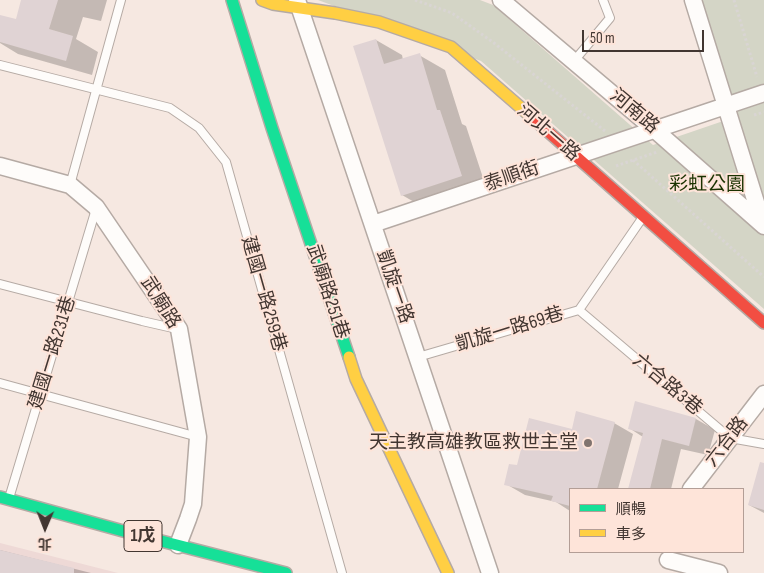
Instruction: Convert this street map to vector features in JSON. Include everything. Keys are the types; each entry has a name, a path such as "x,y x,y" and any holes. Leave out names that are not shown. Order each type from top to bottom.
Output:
{"street":[{"name":"武廟路251巷","path":"232,0 275,137 356,378 448,573"},
{"name":"河北一路","path":"262,0 273,4 298,3 334,13 379,22 451,48 764,323"},
{"name":"河南路","path":"501,0 655,130 764,226"},
{"path":"693,0 764,226"},
{"name":"凱旋一路","path":"298,3 490,573"},
{"name":"泰順街","path":"373,224 764,93"},
{"name":"武廟路","path":"0,166 70,185 96,207 179,329 198,437 193,504 178,545"},
{"name":"六合路","path":"691,488 764,394"},
{"name":"1戊","path":"5,498 134,534 286,573"},
{"path":"667,562 719,573"}],"lane":[{"path":"70,185 122,0"},
{"path":"574,61 610,18 603,0"},
{"name":"建國一路259巷","path":"0,65 170,108 199,128 226,162 342,573"},
{"name":"建國一路231巷","path":"5,498 41,394 96,207"},
{"name":"凱旋一路69巷","path":"418,358 579,310 644,216"},
{"path":"0,284 142,322 179,329"},
{"name":"六合路3巷","path":"579,310 730,438"},
{"path":"0,383 198,437"},
{"path":"730,438 764,444"}],"path":[{"path":"415,0 452,13 494,42 607,133"},
{"path":"734,0 757,77"},
{"path":"594,173 674,147"},
{"path":"633,160 764,277"}],"shaded area":[{"path":"0,543 118,573 0,573"}],"green space":[{"name":"彩虹公園","path":"318,0 480,0 493,5 653,145 735,117 699,0 764,0 764,309 481,61"}],"building":[{"path":"21,0 58,0 49,29 73,36 66,61 0,42 0,15 16,19"},
{"path":"376,39 384,64 420,53 437,110 440,110 462,176 401,196 353,46"},
{"name":"天主教高雄教區救世主堂","path":"635,401 696,418 689,446 662,439 650,488 628,488 643,433 628,429"},
{"name":"天主教高雄教區救世主堂","path":"576,411 615,422 597,488 569,488 569,506 551,501 553,496 504,485 509,464 517,465 529,418 572,429"},
{"path":"760,462 764,463 764,510 748,505"},
{"path":"0,550 74,568 74,573 0,573"}],"traffic: fast":[{"path":"232,0 272,128 349,357"},
{"path":"0,497 286,573"}],"traffic: slow":[{"path":"262,0 273,4 335,13 379,22 451,47 535,120"},
{"path":"349,357 356,379 448,573"}],"traffic: jam":[{"path":"535,120 764,323"}],"place":[{"name":"天主教高雄教區救世主堂","path":"588,443"}]}
